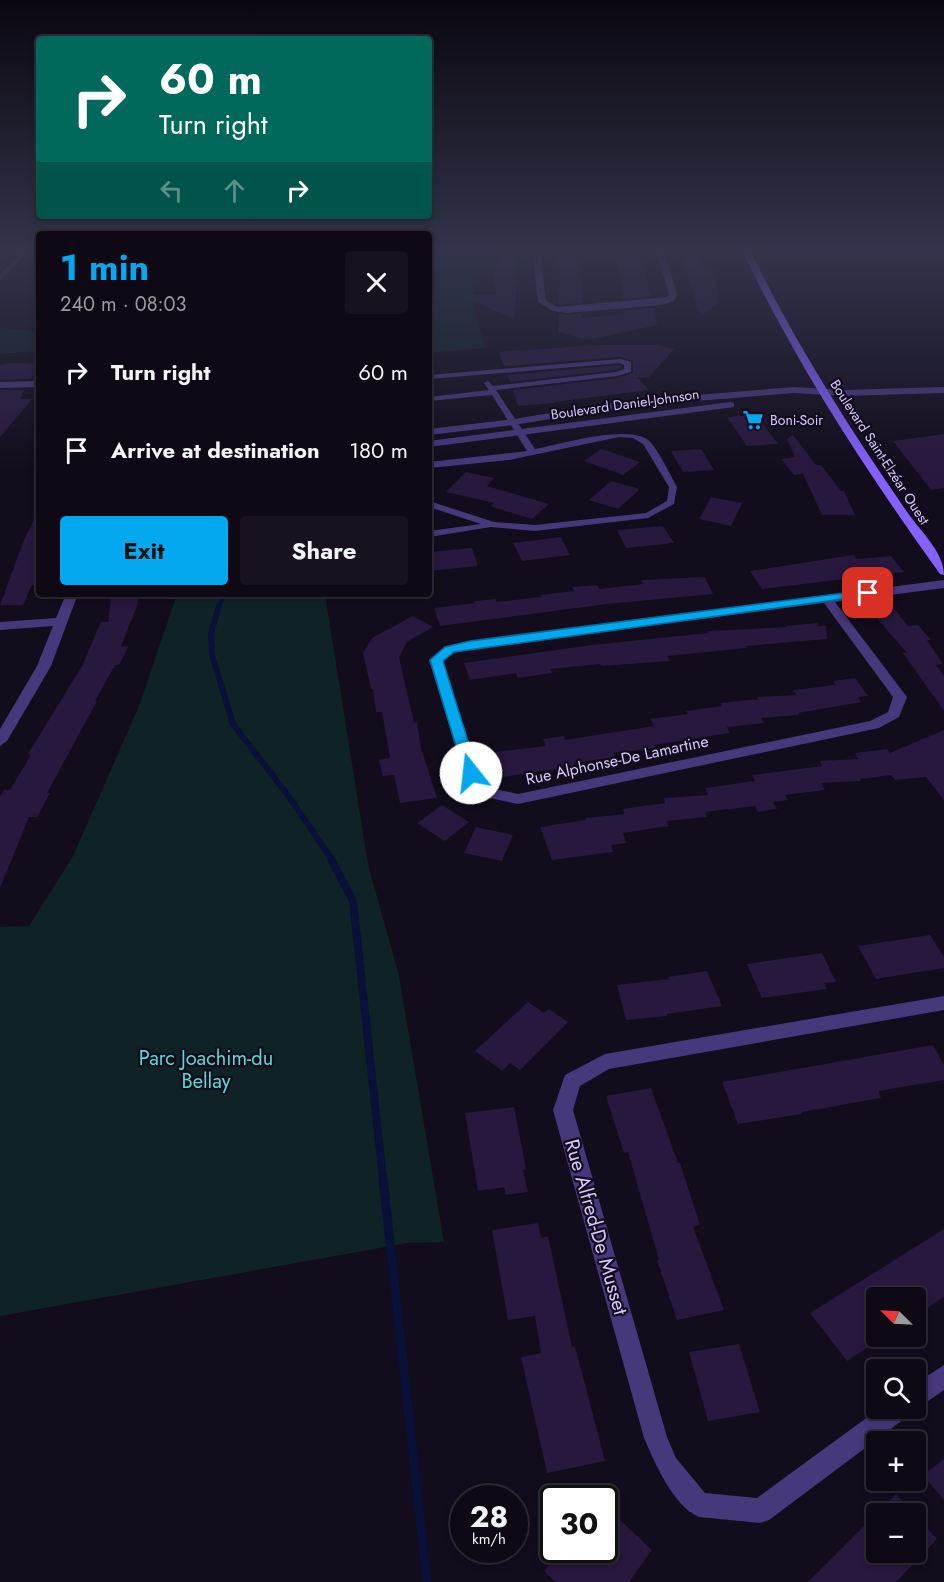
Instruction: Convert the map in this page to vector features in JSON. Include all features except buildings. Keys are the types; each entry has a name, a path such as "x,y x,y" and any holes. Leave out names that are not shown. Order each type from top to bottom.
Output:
{"street":[{"name":"Boulevard Saint-Elzéar Ouest","path":"782,324 909,524 944,571"},
{"path":"0,385 36,384"},
{"name":"Boulevard Daniel-Johnson","path":"432,432 514,422 623,404 794,390 825,393"},
{"name":"Boulevard Daniel-Johnson","path":"432,444 522,434 630,417 825,393 944,390"},
{"name":"Rue Alphonse-De Lamartine","path":"826,598 900,697 894,714 874,725 518,799 490,793 471,773 436,660 449,650 482,643 826,598 944,584"},
{"path":"0,741 44,666 71,597"},
{"path":"0,626 62,621"},
{"name":"Rue Alfred-De Musset","path":"885,1419 760,1511 699,1504 668,1466 656,1438 563,1110 572,1081 604,1062 944,1003"},
{"path":"926,1390 944,1376"}],"lane":[{"path":"432,377 621,361 628,364 628,370 616,374 432,399"},
{"path":"481,372 532,452"},
{"path":"432,465 509,457 619,435 635,436 646,442 674,487 670,502 648,515 535,528 493,525 432,534"},
{"path":"432,506 493,525"}],"green space":[{"path":"432,324 478,324 485,348 432,353"},
{"path":"0,328 36,332 36,351 0,354"},
{"name":"Parc Joachim-du Bellay","path":"176,597 325,597 368,864 399,976 444,1242 408,1243 0,1316 0,927 29,926 73,856 139,706"}],"waterway":[{"path":"219,606 224,597"},
{"path":"219,606 211,633 212,655 233,724 287,794 332,860"},
{"path":"331,859 353,901 383,1179"},
{"path":"383,1178 427,1582"}],"place":[{"name":"Boni-Soir","path":"753,420"}],"route":[{"path":"471,773 436,660 449,650 470,645 868,593"}]}
